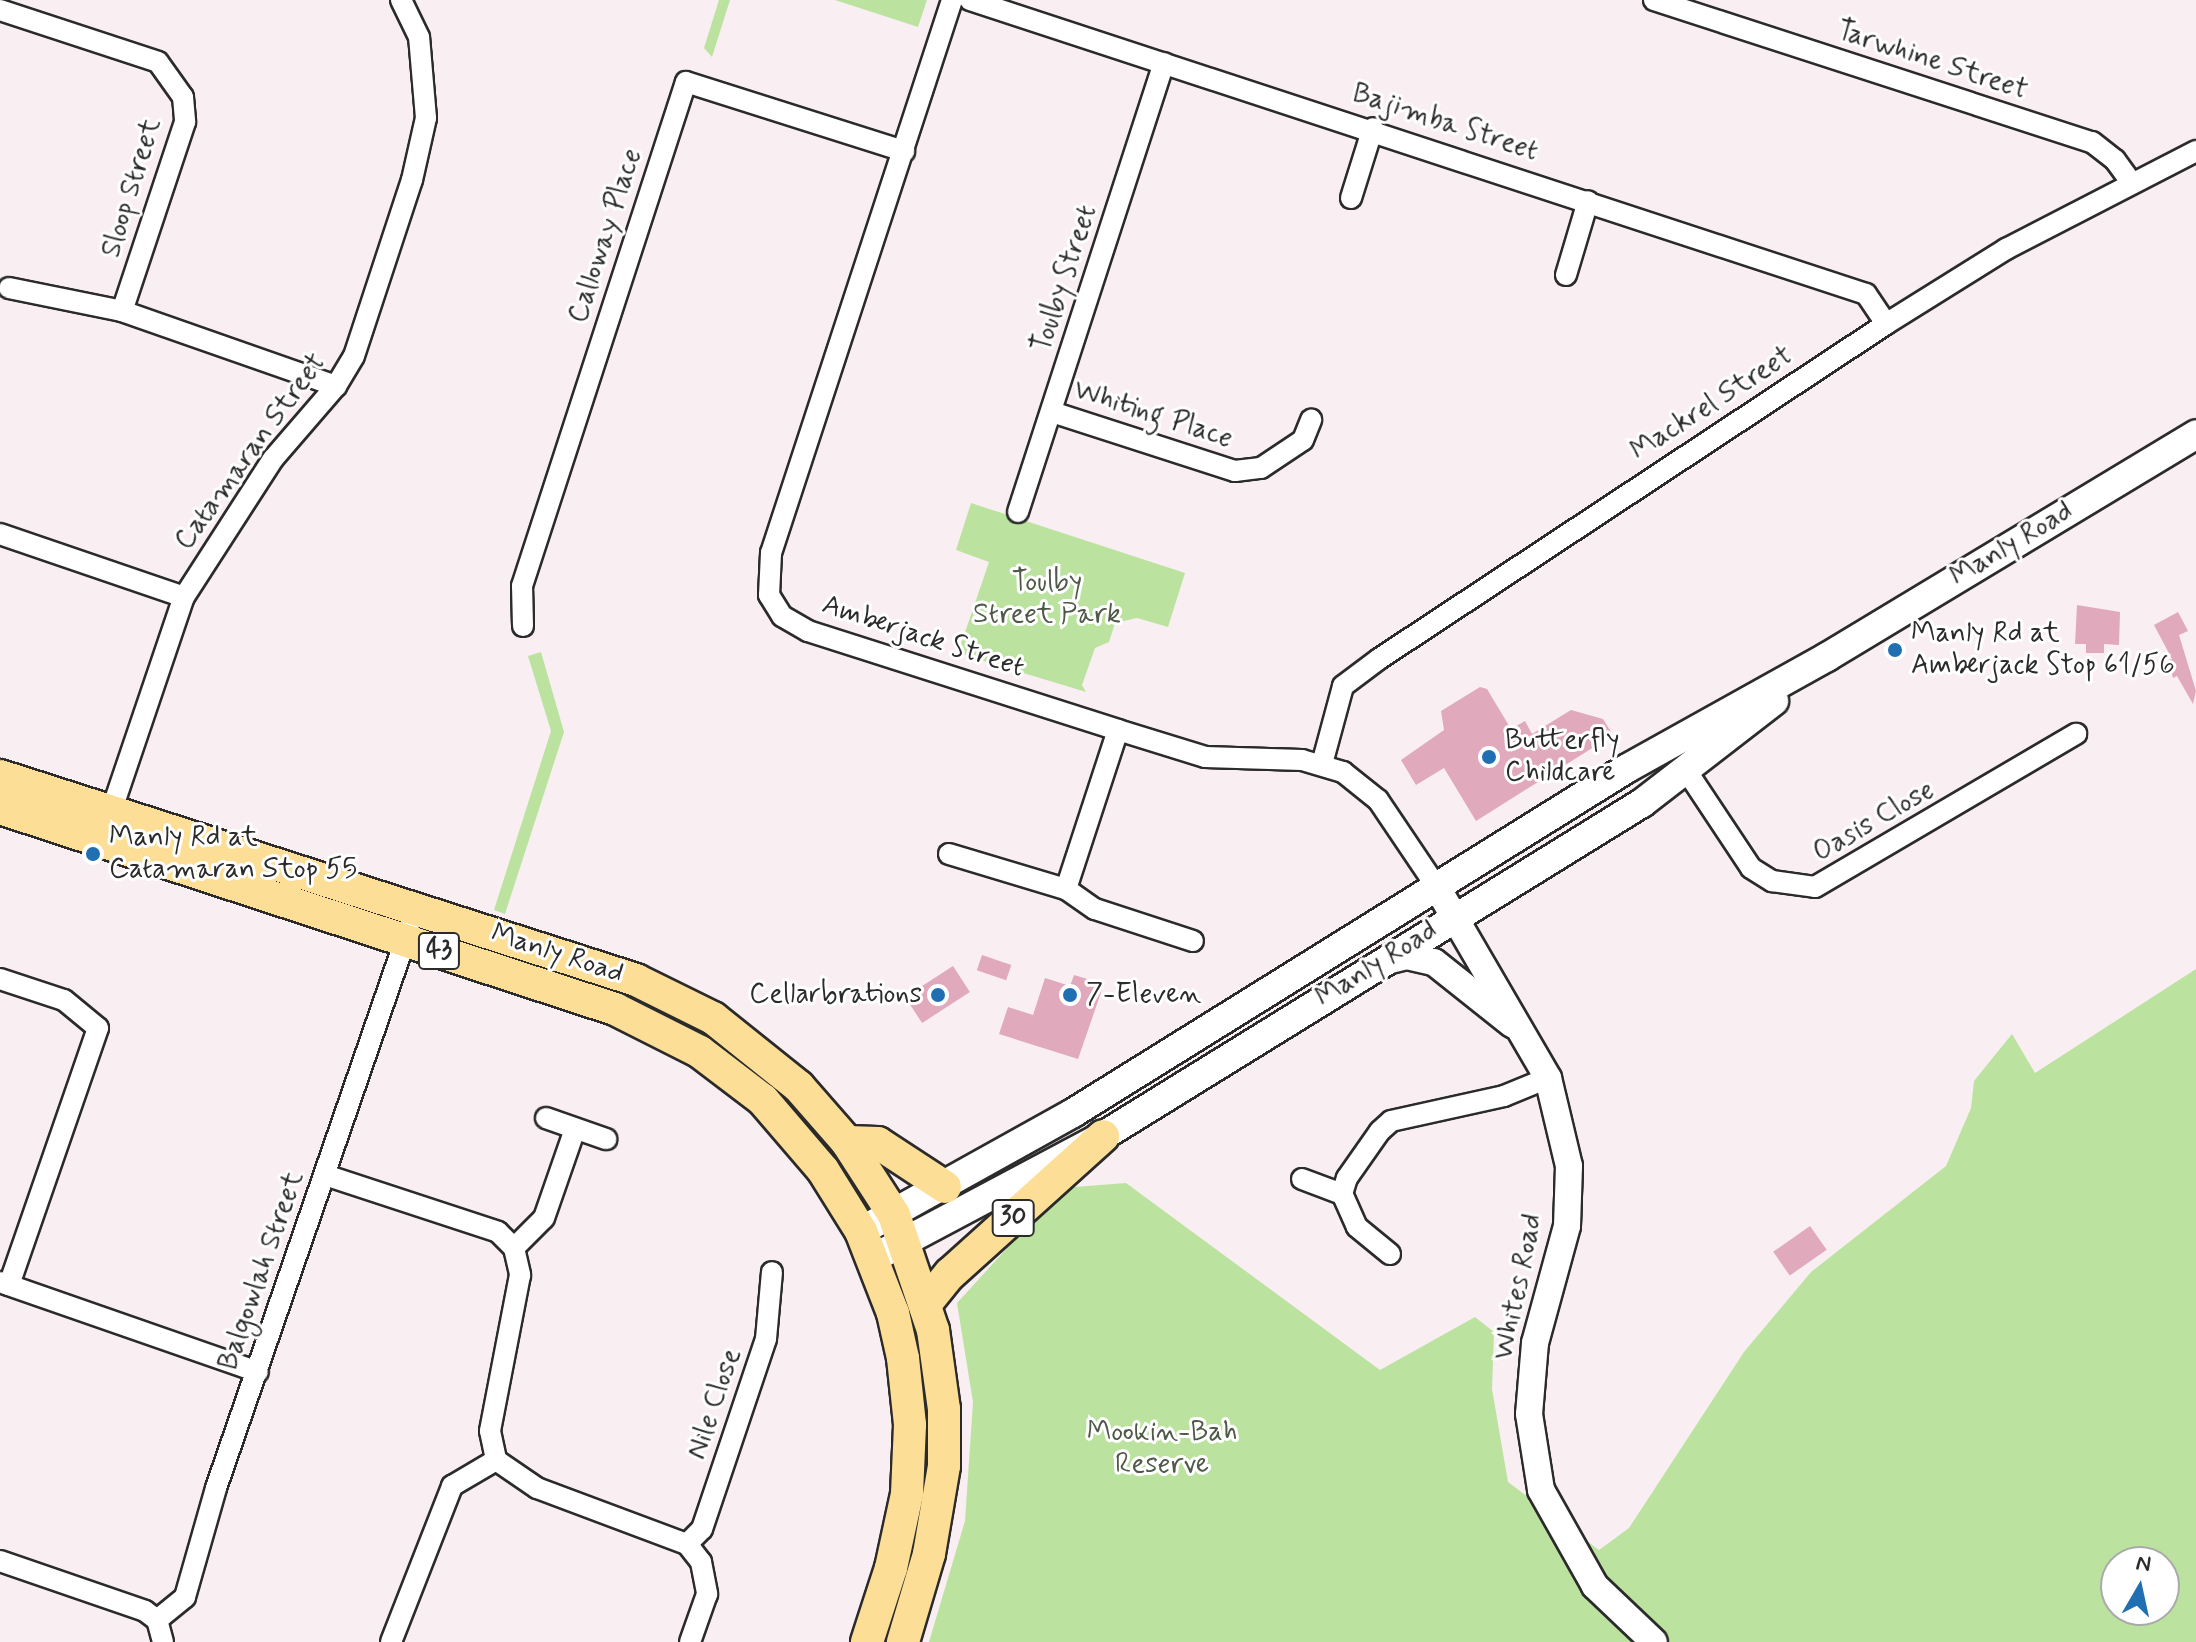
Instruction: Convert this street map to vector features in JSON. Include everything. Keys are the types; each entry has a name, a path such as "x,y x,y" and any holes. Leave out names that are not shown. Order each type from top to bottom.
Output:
{"main road":[{"name":"Manly Road","path":"900,1229 945,1187 1438,889 1626,769 1827,657 2196,434"},
{"name":"Manly Road","path":"0,808 615,1009 700,1052 763,1100 798,1137 867,1245 1103,1136 1688,773 1827,657"},
{"name":"Manly Road","path":"0,776 112,808 681,999 771,1061 847,1142 900,1229 927,1302 940,1372 944,1466 929,1554 903,1642"},
{"name":"30","path":"927,1302 950,1274 1103,1136"},
{"path":"847,1142 878,1143 945,1187"},
{"path":"867,1245 903,1358 910,1458 900,1531 867,1642"}],"street":[{"name":"Catamaran Street","path":"102,840 184,597 273,459 336,386 354,356 412,180 426,118 419,37 401,0"},
{"name":"Amberjack Street","path":"952,0 771,553 769,595 782,616 808,631 1205,757 1322,764 1343,772 1378,800 1438,889"},
{"name":"Bajimba Street","path":"970,0 1373,128 1866,294 1886,324"},
{"name":"Tarwhine Street","path":"1654,0 2092,142 2132,183"},
{"name":"Sloop Street","path":"0,10 158,62 183,97 180,138 122,311"},
{"name":"Toulby Street","path":"1018,512 1164,63"},
{"name":"Calloway Place","path":"523,626 522,586 686,82 904,151"},
{"path":"1351,198 1373,128"},
{"name":"Mackrel Street","path":"1322,764 1343,686 1886,324 2006,249 2196,151"},
{"path":"1566,275 1588,201"},
{"path":"9,288 122,311 309,372 336,386"},
{"name":"Whiting Place","path":"1052,412 1235,471 1261,468 1303,440 1311,420"},
{"path":"0,534 184,597"},
{"path":"1066,889 1118,730"},
{"name":"Oasis Close","path":"1688,773 1751,868 1772,881 1815,887 2076,734"},
{"path":"949,854 1066,889 1095,909 1193,941"},
{"name":"Whites Road","path":"1438,889 1528,1036 1548,1078 1569,1166 1567,1226 1535,1343 1529,1414 1541,1490 1595,1586 1654,1642"},
{"name":"Balgowlah Street","path":"157,1620 185,1597 416,908"},
{"path":"1385,961 1407,956 1434,962 1528,1036"},
{"path":"0,979 64,1000 98,1028 5,1284 258,1372"},
{"path":"1342,1194 1367,1145 1391,1121 1504,1096 1548,1078"},
{"path":"546,1118 606,1139"},
{"path":"514,1248 544,1218 575,1129"},
{"path":"325,1175 498,1232 514,1248 520,1275 490,1431 496,1460 537,1488 687,1544 701,1562 707,1594 690,1642"},
{"path":"1302,1179 1342,1194 1357,1227 1390,1254"},
{"name":"Nile Close","path":"687,1544 702,1529 766,1339 772,1272"},
{"path":"391,1642 452,1486 496,1460"},
{"path":"0,1561 145,1611 157,1620 163,1642"}],"green space":[{"path":"719,0 730,0 712,57 704,48"},
{"path":"835,0 927,0 918,27"},
{"name":"Toulby Street Park","path":"971,503 1185,573 1168,627 1137,618 1115,623 1109,642 1095,648 1082,685 1086,692 958,653 989,562 956,550"},
{"path":"541,652 564,732 505,914 494,910 551,731 528,656"},
{"name":"Mookin-Bah Reserve","path":"2196,969 2196,1642 929,1642 965,1521 973,1402 957,1303 1062,1188 1126,1183 1380,1370 1475,1317 1494,1332 1492,1389 1508,1482 1599,1550 1629,1528 1744,1352 1811,1272 1946,1166 1971,1108 1974,1081 2012,1034 2035,1073"}],"building":[{"path":"2077,605 2120,612 2119,645 2104,644 2104,653 2086,653 2086,644 2075,644"},
{"path":"2178,612 2188,631 2179,635 2196,691 2193,704 2177,676 2173,678 2168,660 2172,659 2154,625"},
{"path":"1480,687 1487,689 1511,729 1525,721 1532,734 1571,710 1603,719 1613,735 1476,821 1444,768 1416,785 1401,760 1444,730 1441,711"},
{"path":"982,955 1011,965 1006,980 977,970"},
{"name":"Cellarbrations","path":"953,966 970,992 922,1023 905,997"},
{"path":"1074,975 1104,984 1078,1059 999,1034 1008,1007 1033,1015 1045,978 1070,986"},
{"path":"1810,1226 1827,1250 1790,1276 1773,1252"}],"place":[{"name":"Manly Rd at Amberjack Stop 61/56","path":"1895,650"},
{"name":"Butterfly Childcare","path":"1489,757"},
{"name":"Manly Rd at Catamaran Stop 55","path":"93,854"},
{"name":"Cellarbrations","path":"938,995"},
{"name":"7-Eleven","path":"1070,995"}]}
